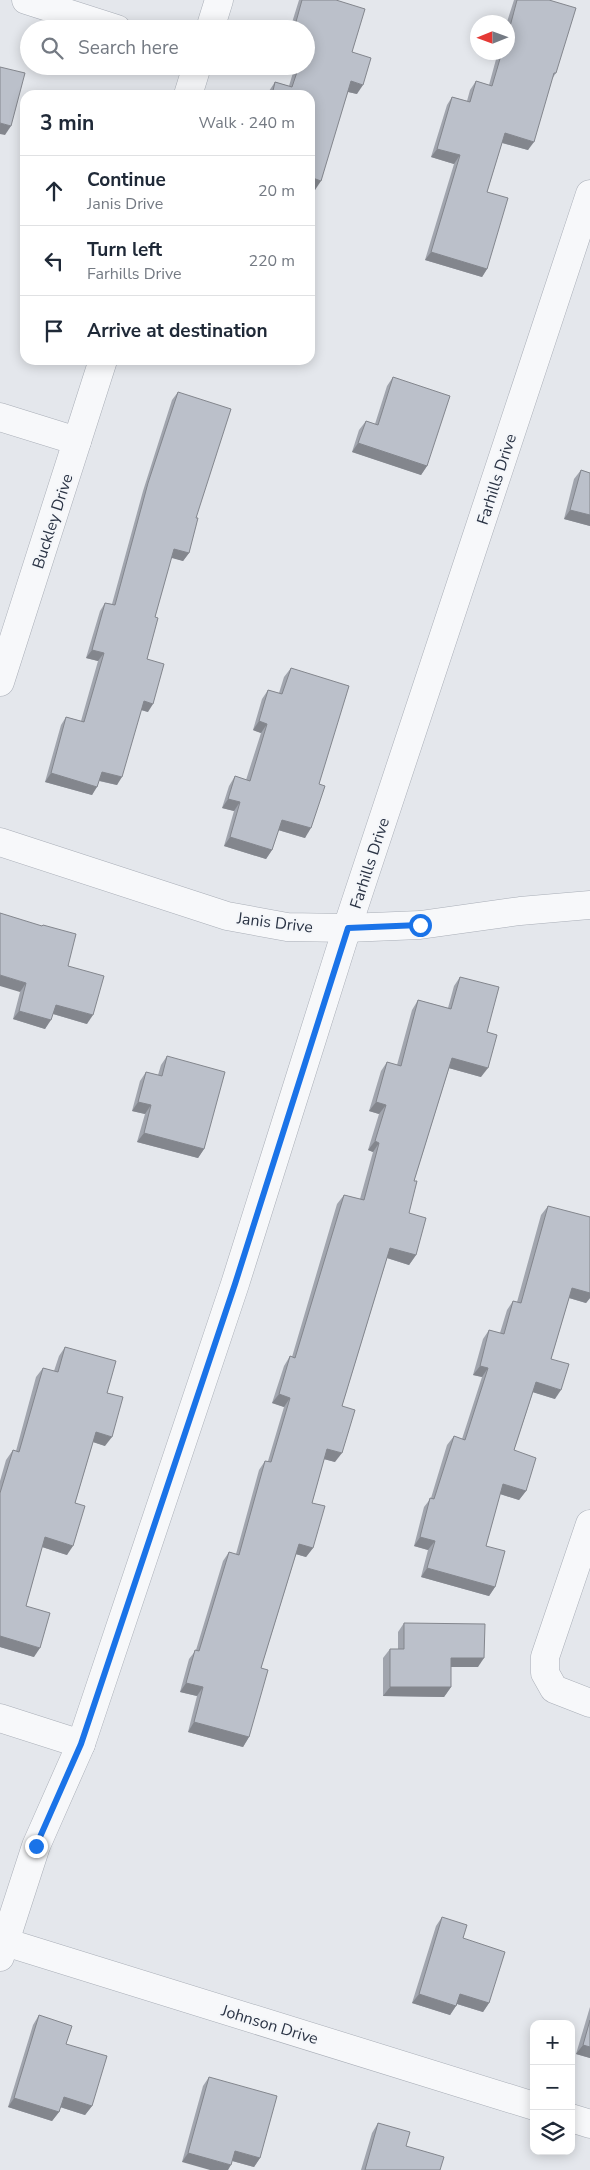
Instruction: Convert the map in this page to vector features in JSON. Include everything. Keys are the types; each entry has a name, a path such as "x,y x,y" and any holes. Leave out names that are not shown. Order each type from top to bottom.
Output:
{"street":[{"path":"26,0 89,20"},
{"path":"213,20 219,0"},
{"path":"190,90 194,75"},
{"name":"Farhills Drive","path":"3,1949 36,1846 81,1744 235,1284 348,928 590,194"},
{"name":"Buckley Drive","path":"0,682 101,365"},
{"path":"0,417 77,441"},
{"name":"Janis Drive","path":"0,842 227,916 287,927 348,928 420,925 520,911 590,905"},
{"path":"590,1524 544,1656 545,1673 554,1690 590,1703"},
{"path":"0,1718 81,1744"},
{"name":"Johnson Drive","path":"3,1949 530,2105"},
{"path":"575,2119 590,2124"}],"building":[{"path":"302,0 336,0 365,9 352,52 371,58 363,85 351,81 321,181 315,179 315,90 273,90 275,82 292,87 296,75 315,75 315,20 296,20"},
{"path":"517,0 549,0 576,8 556,73 554,73 534,142 505,133 487,192 508,198 487,269 431,252 460,155 437,149 452,97 470,102 476,81 492,86 500,60 515,60 515,15 513,15"},
{"path":"0,67 20,72 20,75 24,75 11,126 0,123"},
{"path":"393,377 450,396 427,466 358,443 366,421 378,425"},
{"path":"178,392 231,409 196,518 198,518 189,553 174,549 155,617 158,618 147,659 164,664 153,704 144,701 122,777 102,772 97,787 51,773 66,717 84,722 104,653 92,650 105,603 115,605 148,483"},
{"path":"581,470 590,473 590,515 570,510"},
{"path":"291,668 349,686 319,784 325,786 311,828 282,820 272,850 230,837 240,802 228,799 235,776 250,781 267,724 259,721 268,690 282,694"},
{"path":"0,913 76,934 68,966 104,976 93,1015 56,1005 51,1020 19,1011 26,983 0,975"},
{"path":"460,977 499,987 487,1032 497,1035 488,1068 452,1058 414,1181 417,1181 409,1213 426,1218 416,1255 390,1248 342,1406 355,1410 342,1453 327,1449 312,1503 325,1506 313,1548 299,1544 261,1668 268,1670 249,1737 194,1722 203,1687 186,1683 195,1650 199,1651 229,1552 239,1555 265,1461 271,1462 290,1398 279,1394 290,1356 295,1358 344,1195 364,1200 379,1143 375,1141 386,1105 376,1102 387,1062 401,1066 418,1000 451,1009"},
{"path":"167,1056 225,1072 204,1149 144,1133 151,1105 138,1102 146,1072 162,1076"},
{"path":"548,1206 590,1217 590,1293 572,1288 551,1359 569,1364 561,1390 536,1382 514,1450 536,1458 526,1491 503,1484 486,1546 505,1551 495,1587 427,1568 435,1541 420,1537 430,1498 434,1499 454,1436 465,1440 488,1368 480,1366 489,1330 504,1334 513,1301 521,1303"},
{"path":"65,1347 116,1361 107,1393 123,1397 112,1437 96,1432 75,1503 85,1506 73,1546 45,1537 26,1606 50,1613 40,1648 0,1636 0,1493 13,1450 19,1452 43,1368 58,1372"},
{"path":"404,1623 485,1624 484,1658 451,1658 451,1687 390,1687 390,1649 404,1649"},
{"path":"442,1917 467,1925 463,1938 505,1952 489,2003 460,1994 456,2006 419,1994"},
{"path":"39,2015 72,2026 66,2044 107,2056 92,2106 64,2097 59,2112 14,2098"},
{"path":"590,2020 590,2047 583,2045"},
{"path":"209,2077 277,2096 260,2158 235,2151 231,2165 188,2153"},
{"path":"378,2123 410,2132 406,2146 444,2157 440,2170 365,2170"}],"route":[{"path":"36,1846 81,1744 235,1284 348,928 420,925"}]}
